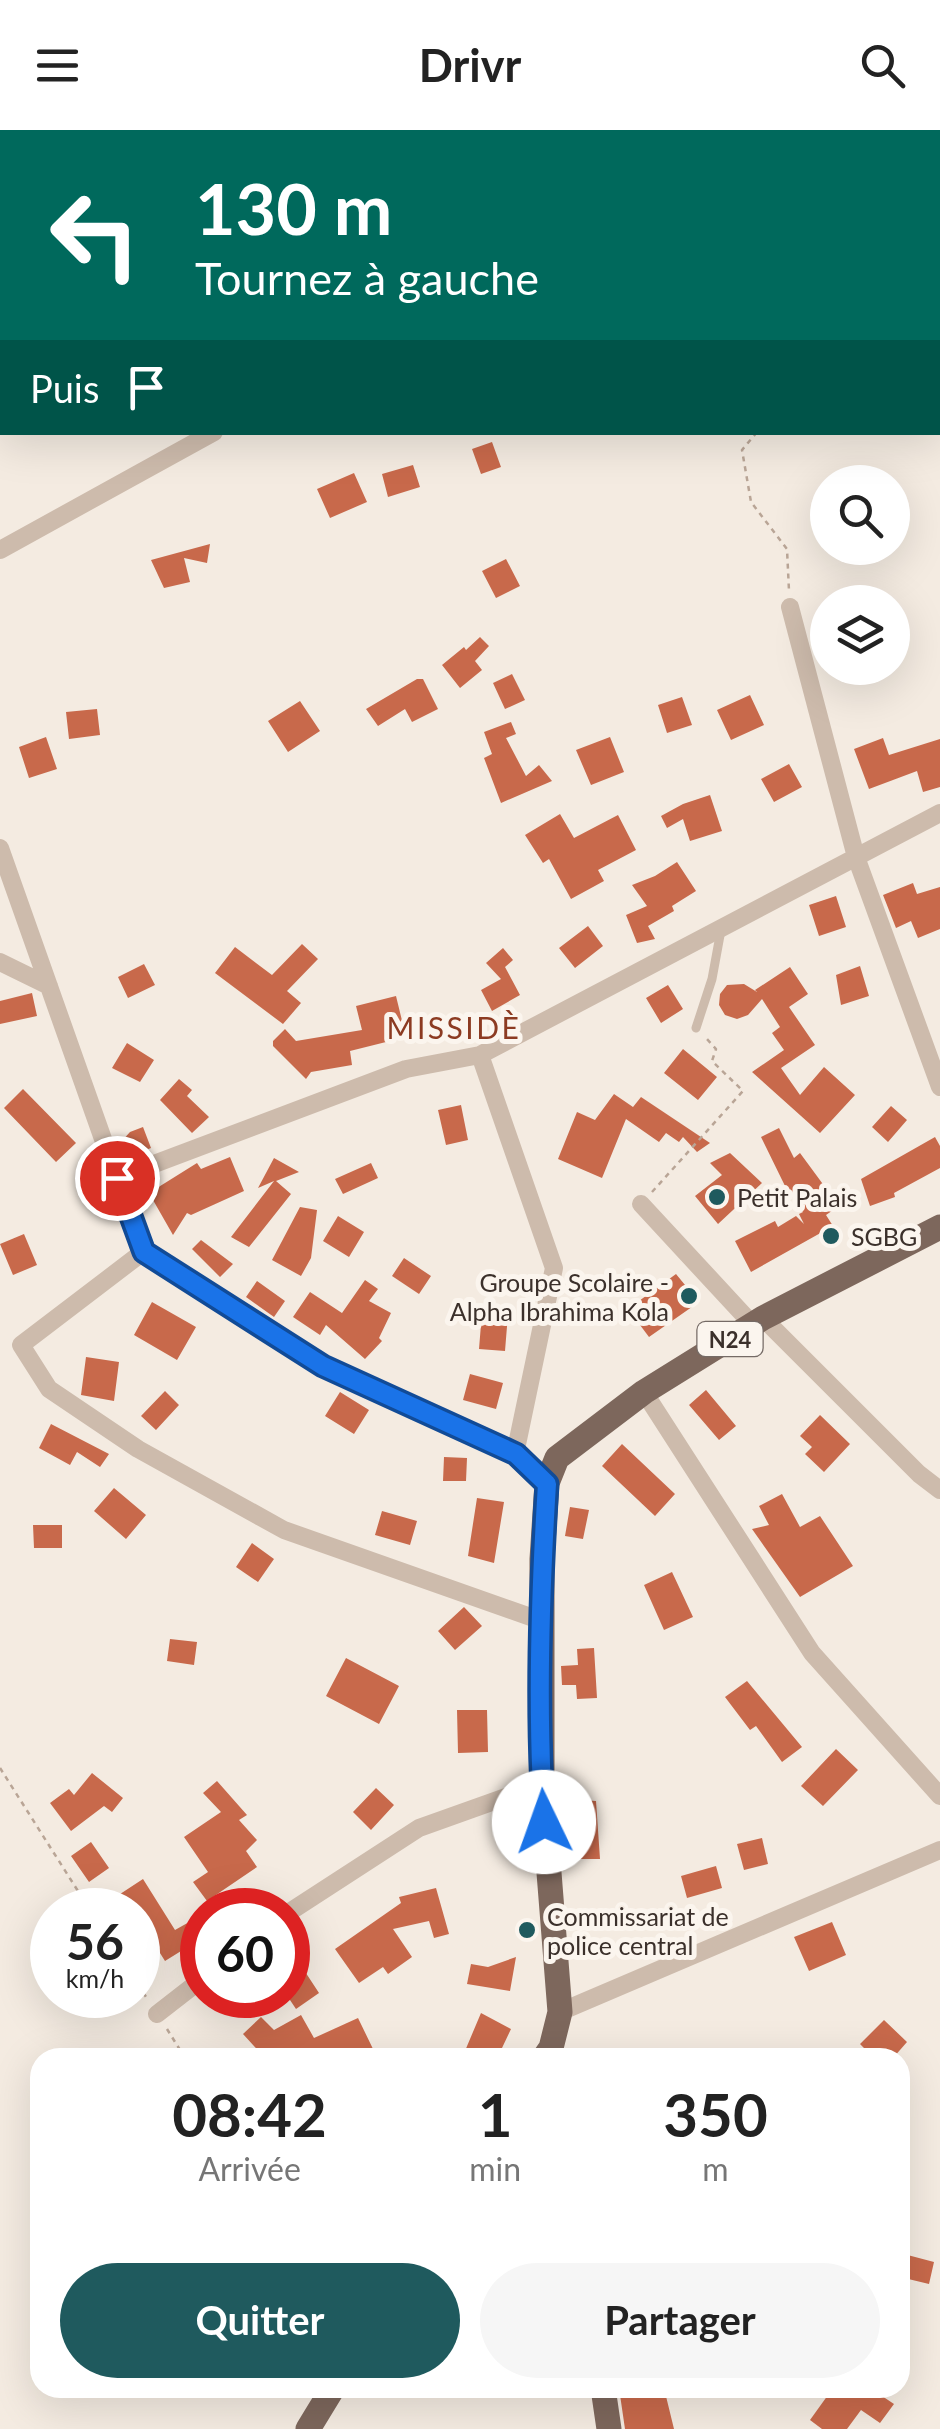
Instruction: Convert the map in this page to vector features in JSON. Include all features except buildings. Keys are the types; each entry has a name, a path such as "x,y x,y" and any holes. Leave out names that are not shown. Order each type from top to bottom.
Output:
{"main road":[{"name":"N24","path":"547,1484 557,1458 644,1392 758,1322 940,1227"},
{"path":"547,1484 542,1784 560,2012 551,2048"},
{"path":"308,2429 328,2398"},
{"path":"604,2398 609,2429"}],"street":[{"path":"0,550 209,435"},
{"path":"790,607 856,857 940,1087"},
{"path":"117,1178 406,1070 480,1055 940,812"},
{"path":"0,848 144,1252 323,1366 516,1454 547,1484"},
{"path":"0,962 49,986"},
{"path":"480,1055 554,1268 516,1454"},
{"path":"641,1204 758,1322 940,1490"},
{"path":"144,1252 21,1344 49,1389 138,1449 284,1530 542,1621"},
{"path":"644,1392 812,1653 940,1796"},
{"path":"310,1898 420,1828 542,1784"},
{"path":"560,2012 940,1850"},
{"path":"160,2012 180,1996"}],"lane":[{"path":"696,1028 712,980 722,928"}],"path":[{"path":"754,435 742,450 748,485 752,502 788,548 790,607"},
{"path":"641,1204 744,1091 712,1061 716,1049 696,1028"},
{"path":"0,1768 76,1888"}],"place":[{"name":"Petit Palais","path":"717,1197"},
{"name":"SGBG","path":"831,1236"},
{"name":"Groupe Scolaire - Alpha Ibrahima Kola","path":"689,1296"},
{"name":"Commissariat de police central","path":"527,1930"}],"district":[{"name":"MISSIDÈ","path":"454,1027"}],"route":[{"path":"117,1178 144,1252 323,1366 516,1454 547,1484 542,1558 544,1822"}]}
